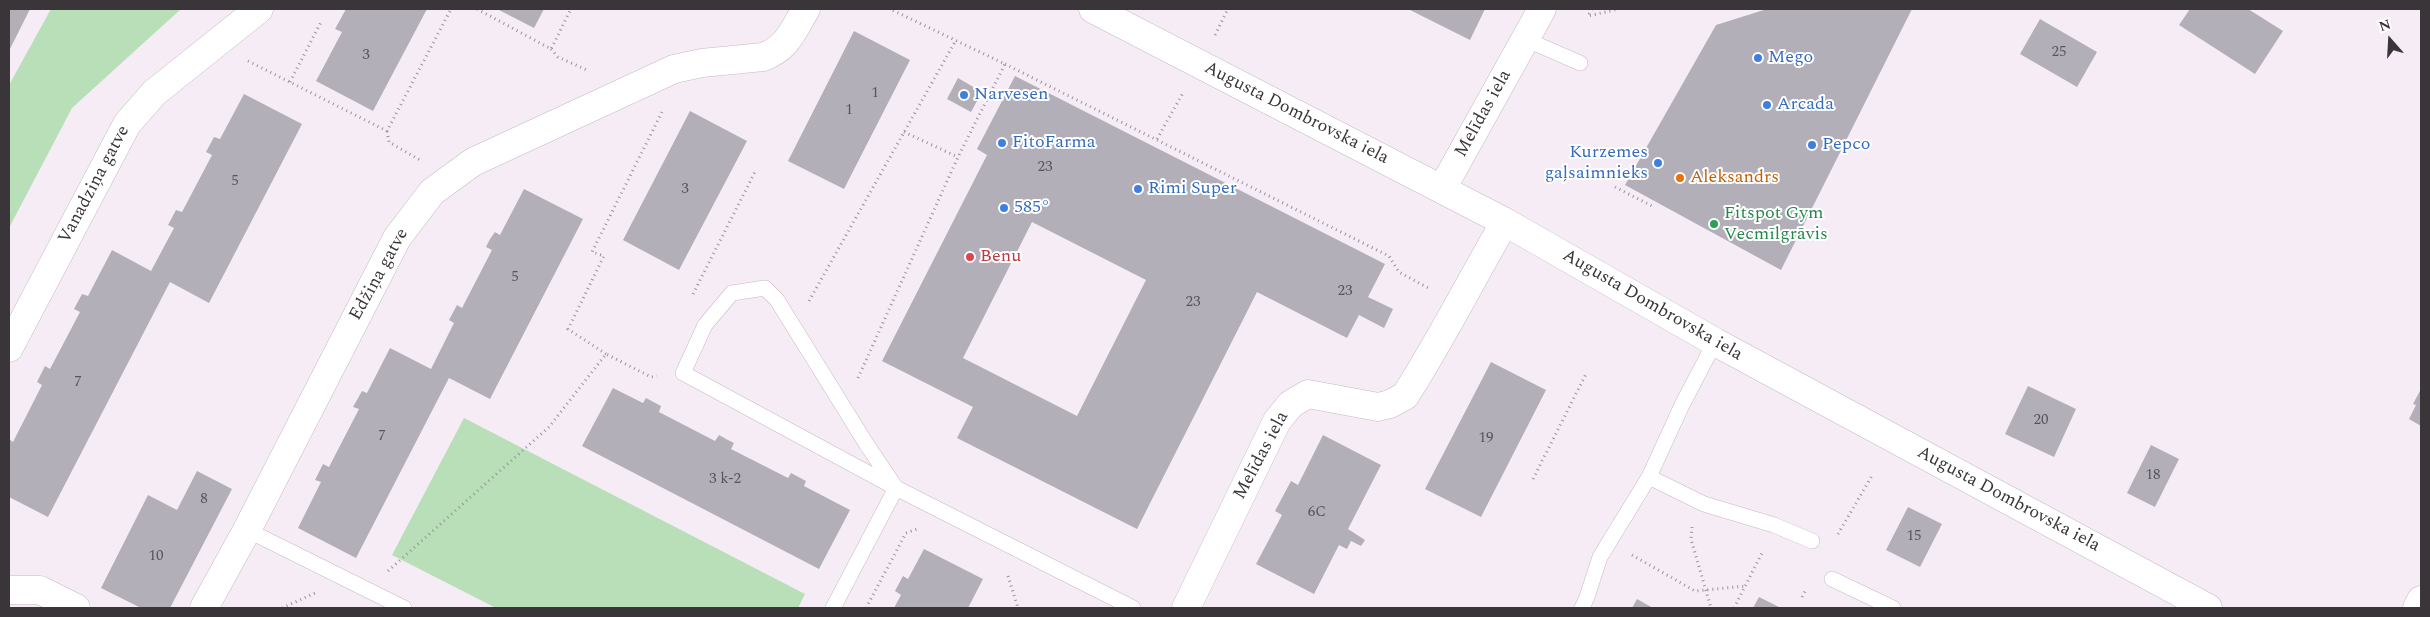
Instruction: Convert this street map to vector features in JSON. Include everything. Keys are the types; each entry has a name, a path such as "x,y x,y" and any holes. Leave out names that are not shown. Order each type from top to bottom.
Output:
{"street":[{"name":"Vanadziņa gatve","path":"9,348 127,124 154,93 260,9"},
{"name":"Edžiņa gatve","path":"204,608 247,530 397,238 432,192 473,162 674,69 702,63 764,56 773,53 783,47 806,9"},
{"name":"Augusta Dombrovska iela","path":"1093,9 1505,222 1715,342 2208,608"},
{"name":"Melīdas iela","path":"1442,189 1542,9"},
{"name":"Melīdas iela","path":"1186,608 1277,421 1291,404 1308,394 1378,407 1390,404 1405,396 1505,222"},
{"path":"9,590 40,590 76,608"},
{"path":"2417,608 2421,600"}],"lane":[{"path":"1525,39 1580,63"},
{"path":"896,488 844,410 777,300 765,288 732,293 705,324 683,372 896,488 1133,608"},
{"path":"1582,608 1588,597 1600,557 1649,477 1682,404 1715,342"},
{"path":"1649,477 1694,500 1774,526 1812,541"},
{"path":"833,608 896,488"},
{"path":"247,530 404,608"},
{"path":"1832,579 1892,608"}],"path":[{"path":"451,9 388,131 389,142 452,178"},
{"path":"477,9 551,49 558,57 590,72"},
{"path":"551,49 572,9"},
{"path":"890,9 1157,139 1389,256 1399,272 1425,286"},
{"path":"1592,9 1588,16 1620,9"},
{"path":"290,82 321,22"},
{"path":"794,327 956,40"},
{"path":"246,60 388,131"},
{"path":"844,410 958,157 1005,64"},
{"path":"674,69 664,108 592,252 604,256 568,329 606,354 651,377 683,372"},
{"path":"1157,139 1167,122"},
{"path":"904,132 958,157"},
{"path":"693,295 756,170"},
{"path":"1615,187 1652,206"},
{"path":"367,589 550,427 606,354"},
{"path":"651,377 655,369"},
{"path":"1532,479 1586,374"},
{"path":"1694,500 1691,539 1710,608"},
{"path":"866,608 906,533 924,526"},
{"path":"1734,608 1774,526"},
{"path":"1624,551 1695,591 1746,586"},
{"path":"1008,575 1018,608"}],"green space":[{"path":"51,9 181,9 72,108 9,228 9,85"},
{"path":"464,418 805,594 798,608 496,608 392,555"}],"building":[{"path":"9,9 30,9 9,51"},
{"path":"346,9 427,9 373,111 316,81 342,32 335,29"},
{"path":"497,9 544,9 534,28"},
{"path":"1408,9 1485,9 1470,40"},
{"name":"Arcada","path":"1767,9 1912,9 1781,270 1625,185 1716,25"},
{"path":"2190,9 2248,9 2283,31 2255,74 2179,25"},
{"path":"2040,19 2097,52 2077,87 2020,54"},
{"path":"854,31 910,60 844,189 788,161"},
{"path":"1015,76 1385,264 1368,297 1393,309 1384,328 1359,315 1347,338 1257,292 1137,529 957,438 973,407 882,361 987,155 977,149","holes":["1032,222 1146,280 1077,416 963,358"]},
{"name":"Narvesen","path":"958,78 982,92 971,112 947,99"},
{"path":"244,94 302,124 209,303 170,282 48,517 9,497 9,439 13,442 42,385 37,382 45,366 50,369 80,312 74,309 82,294 88,296 112,250 151,271 174,228 168,225 176,210 182,212 212,155 206,152 214,137 220,139"},
{"path":"690,111 747,141 679,270 623,240"},
{"path":"524,189 583,219 490,399 449,378 356,558 298,528 321,482 315,480 323,464 329,467 359,409 353,407 362,391 367,393 390,348 431,369 454,323 449,320 457,305 462,308 492,250 486,247 490,239 495,232 500,235"},
{"path":"1491,362 1546,390 1481,517 1425,489"},
{"path":"2028,386 2076,409 2054,457 2005,434"},
{"path":"613,388 643,403 646,398 661,406 659,412 715,441 719,435 734,443 731,449 788,478 791,473 806,481 804,486 850,510 819,569 582,446"},
{"path":"2421,389 2421,426 2409,419 2416,405 2413,404"},
{"path":"1323,435 1381,465 1348,529 1365,540 1361,546 1351,541 1347,549 1339,545 1314,594 1256,564 1282,515 1275,511 1291,481 1298,485"},
{"path":"2151,445 2179,459 2155,507 2127,493"},
{"path":"197,471 232,489 170,608 141,608 101,588 148,495 177,510"},
{"path":"1908,507 1942,524 1920,567 1886,550"},
{"path":"924,549 983,579 968,608 894,608 901,595 895,591 903,576 908,579"},
{"path":"1759,597 1781,608 1753,608"},
{"path":"1637,599 1653,608 1632,608"}],"place":[{"name":"Mego","path":"1758,58"},
{"name":"Narvesen","path":"964,95"},
{"name":"Arcada","path":"1767,105"},
{"name":"FitoFarma","path":"1002,143"},
{"name":"Pepco","path":"1812,145"},
{"name":"Kurzemes gaļsaimnieks","path":"1658,163"},
{"name":"Aleksandrs","path":"1680,178"},
{"name":"Rimi Super","path":"1138,189"},
{"name":"585°","path":"1004,208"},
{"name":"Fitspot Gym Vecmīlgrāvis","path":"1714,224"},
{"name":"Benu","path":"970,257"}]}
